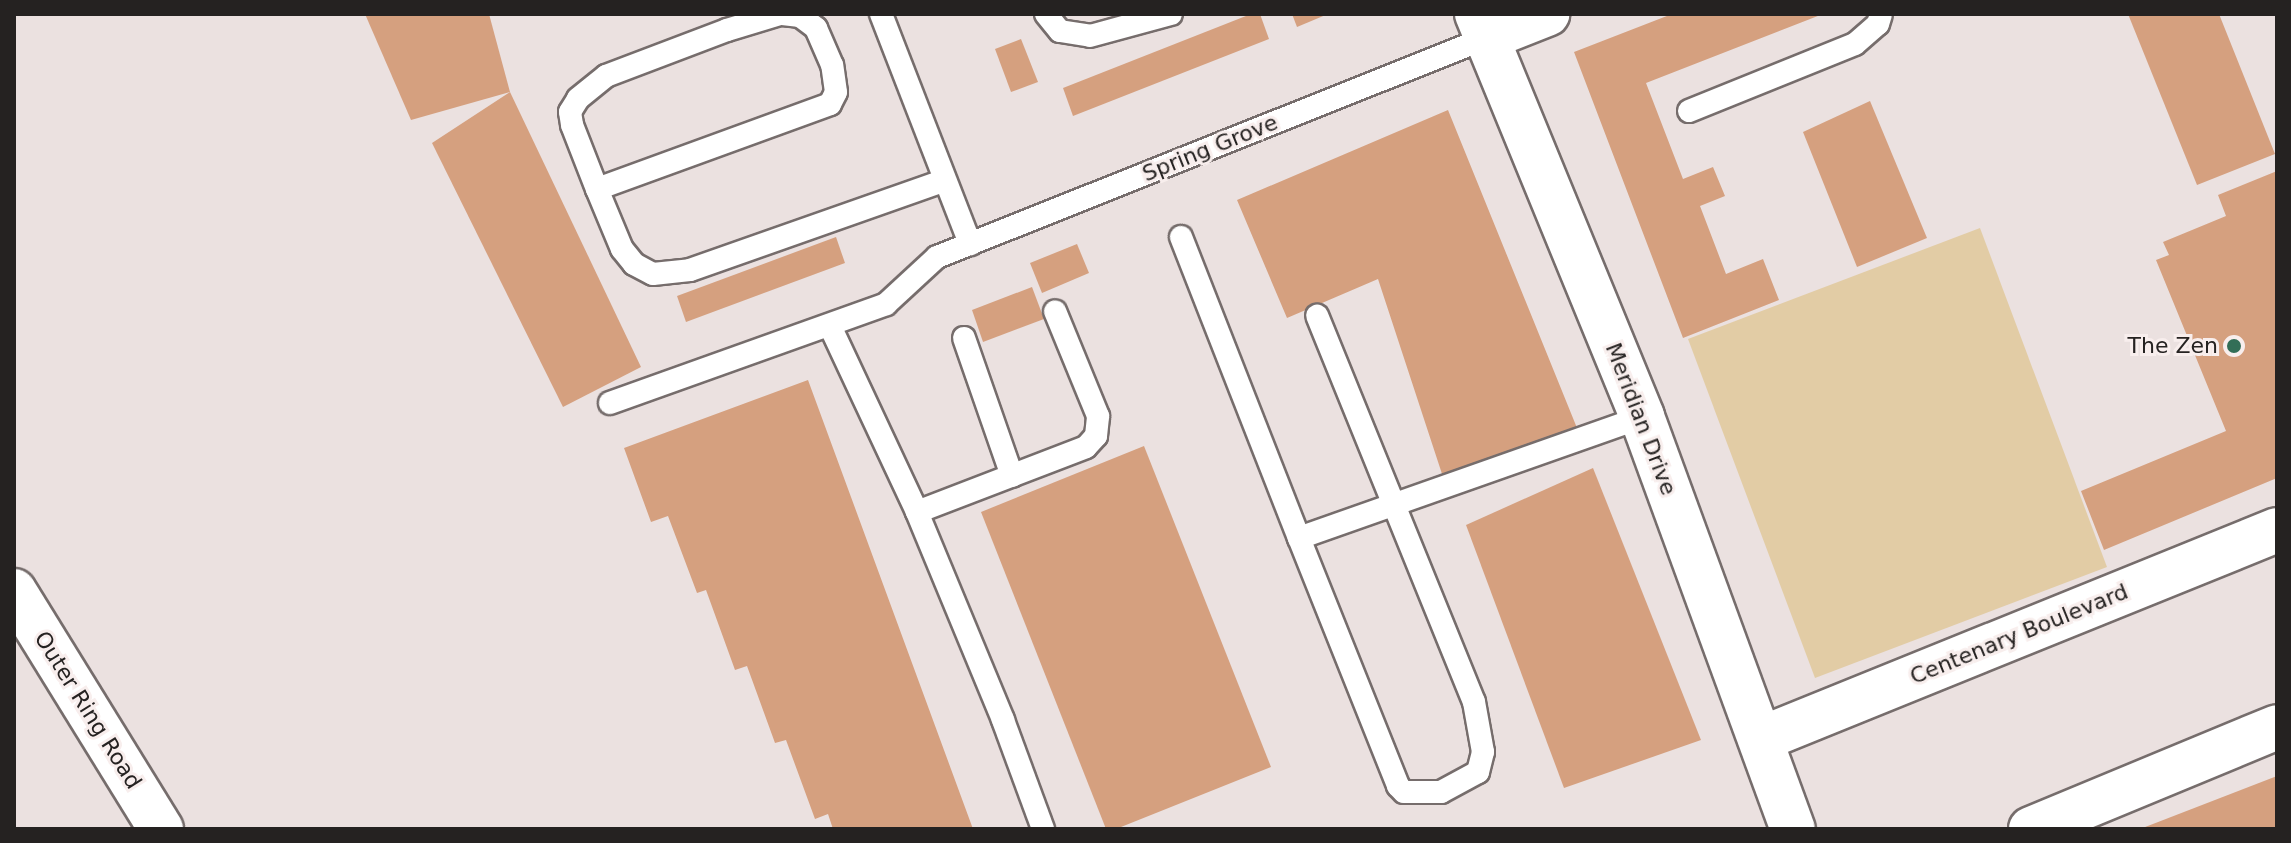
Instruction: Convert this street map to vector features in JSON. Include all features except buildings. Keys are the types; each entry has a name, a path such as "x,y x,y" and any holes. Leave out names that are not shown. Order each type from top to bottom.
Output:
{"main road":[{"name":"Spring Grove","path":"1481,26 1547,14"},
{"name":"Meridian Drive","path":"1481,26 1642,417 1793,829"},
{"name":"Centenary Boulevard","path":"1761,739 2277,530"},
{"name":"Outer Ring Road","path":"14,591 161,829"},
{"path":"2031,829 2277,727"}],"lane":[{"path":"597,189 830,104 836,92 832,65 816,28 800,16 780,14 606,76 593,85 570,112 597,189 622,249 634,264 653,274 672,274 945,180"},
{"path":"881,14 970,244"},
{"path":"1046,14 1060,31 1090,36 1171,14"},
{"path":"1689,111 1855,44 1878,24 1881,14"},
{"name":"Spring Grove","path":"830,326 886,304 937,257 1481,26"},
{"path":"1181,237 1398,786 1404,792 1419,793 1454,788 1478,772 1483,752 1481,725 1317,316"},
{"path":"917,512 1086,447 1099,427 1087,387 1055,311"},
{"path":"610,403 830,326 917,512 1003,720 1043,829"},
{"path":"964,338 1012,476"},
{"path":"1299,538 1391,503 1642,417"}],"shaded area":[{"path":"1980,228 2107,567 1815,678 1688,339"}],"place":[{"name":"The Zen","path":"2234,346"}]}
